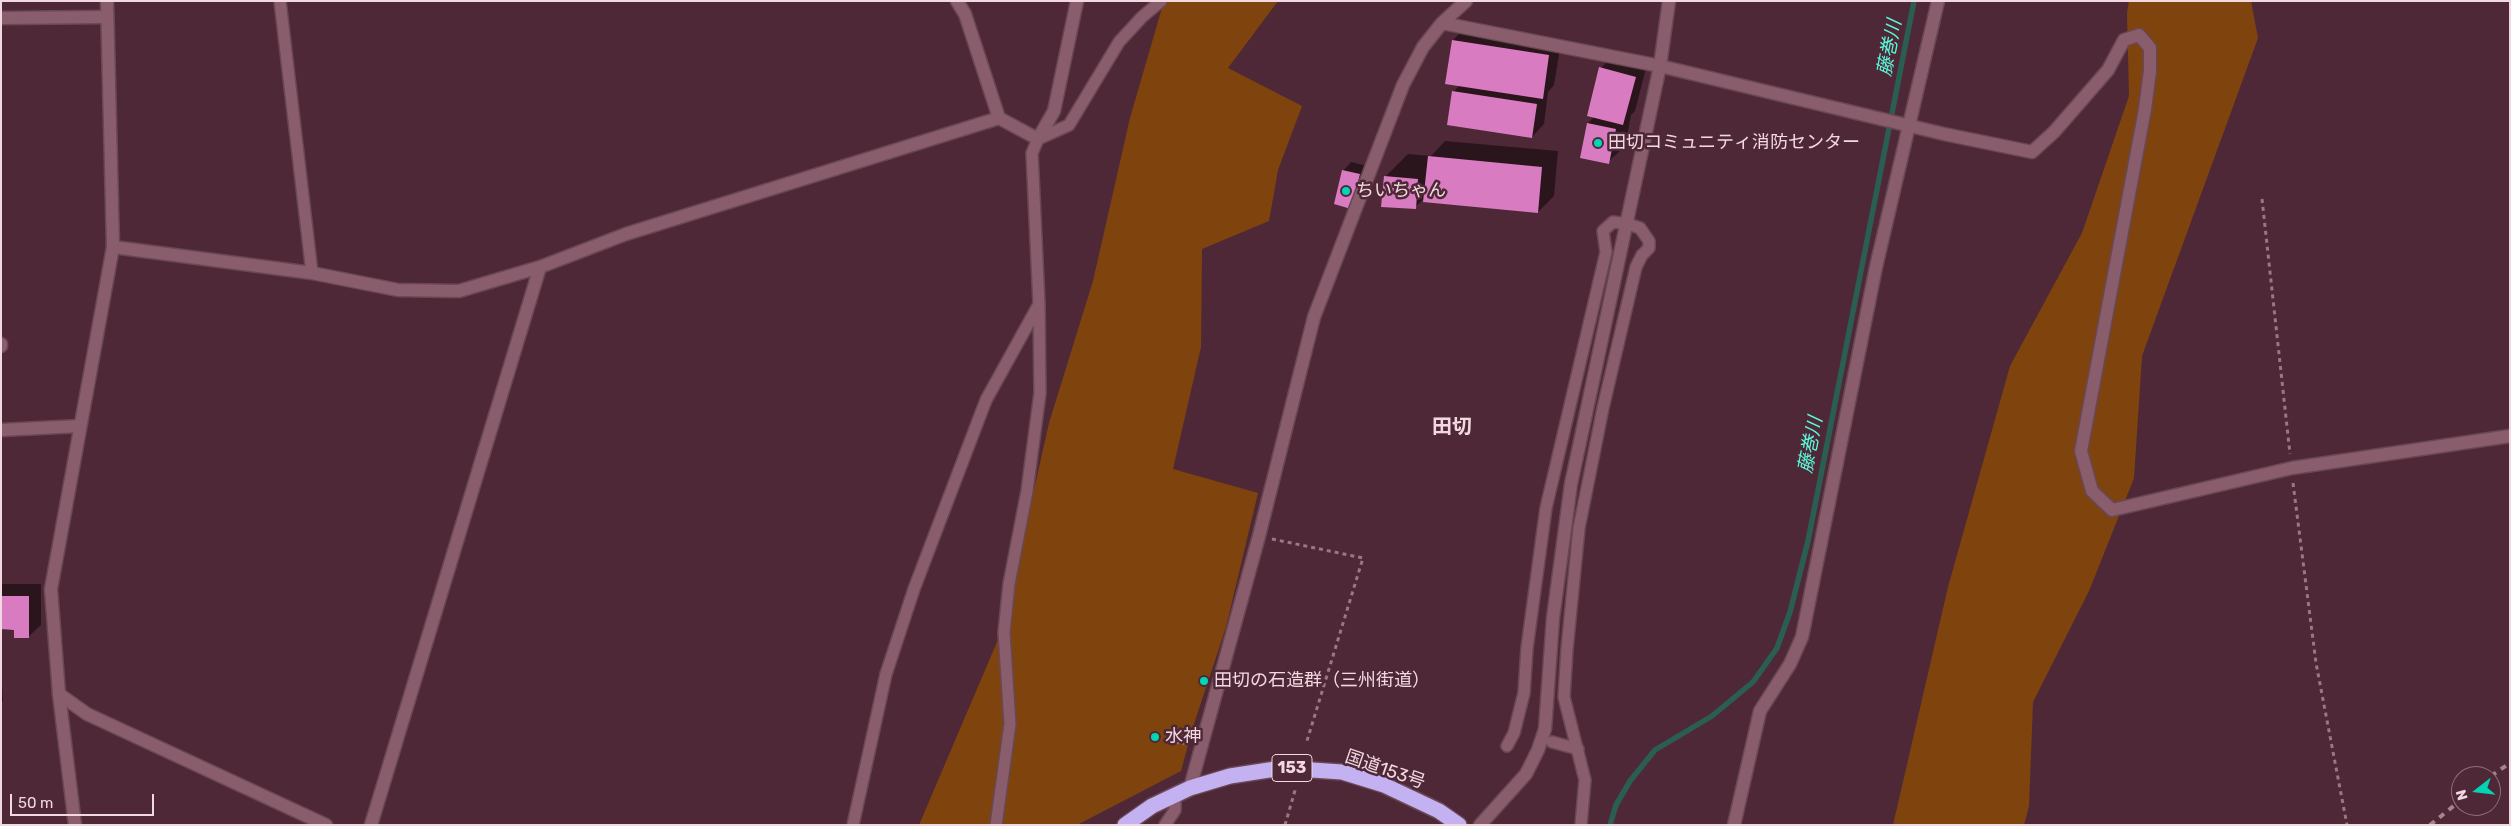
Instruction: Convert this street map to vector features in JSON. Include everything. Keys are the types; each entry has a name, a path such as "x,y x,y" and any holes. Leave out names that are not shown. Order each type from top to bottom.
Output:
{"highway":[{"name":"国道153号","path":"1125,825 1152,806 1190,788 1230,776 1282,768 1342,772 1412,797 1440,811 1458,825"}],"street":[{"path":"75,825 60,694 51,589 113,247 107,1"},
{"path":"957,1 965,14 999,118 1038,140 1054,111 1077,1"},
{"path":"1190,788 1259,536 1314,317 1403,85 1423,47 1442,23 1466,1"},
{"path":"1480,825 1526,774 1538,750 1545,729 1553,618 1571,484 1628,224 1660,66 1668,1"},
{"path":"1734,825 1760,712 1790,664 1802,637 1876,267 1938,1"},
{"path":"1,18 107,17"},
{"path":"1442,23 1660,66 1869,114 1944,134 2032,152 2054,132 2108,70 2124,40 2139,35 2150,48 2150,71 2145,109 2081,451 2092,491 2112,510 2292,468 2510,436"},
{"path":"113,247 312,273 398,290 459,291 540,267 626,234 999,118"},
{"path":"371,825 540,267"},
{"path":"1,430 80,426"},
{"path":"60,694 87,714 326,825"}],"lane":[{"path":"280,1 312,273"},
{"path":"996,825 1010,724 1004,633 1008,592 1027,491 1040,393 1039,304 1032,153 1038,140 1069,125 1119,42 1142,17 1161,1"},
{"path":"1507,746 1519,734 1524,693 1526,648 1546,508 1606,252 1603,231 1614,222 1628,224 1640,228 1649,241 1648,248 1636,267 1603,408 1578,528 1564,697 1585,780 1582,825"},
{"path":"852,825 886,674 914,590 986,400 1039,304"},
{"path":"1552,742 1578,749"},
{"path":"1165,825 1175,810 1175,795"}],"path":[{"path":"2262,199 2316,663 2348,825"},
{"path":"1259,536 1363,558 1306,744"},
{"path":"1285,825 1296,787"}],"shaded area":[{"path":"1164,1 1278,1 1228,68 1302,106 1278,170 1269,221 1202,249 1201,347 1173,469 1258,493 1226,627 1192,730 1181,771 1077,825 919,825 1003,628 1049,423 1093,281 1130,118"},
{"path":"2129,1 2251,1 2258,38 2142,356 2134,478 2089,591 2033,702 2029,806 2024,825 1893,825 1948,587 2010,366 2082,233 2129,96 2127,13"}],"building":[{"path":"1452,40 1549,55 1543,99 1445,84"},
{"path":"1599,67 1636,77 1623,125 1587,116"},
{"path":"1452,91 1537,104 1532,138 1447,125"},
{"name":"田切コミュニティ消防センター","path":"1587,123 1616,129 1609,164 1580,158"},
{"path":"1428,156 1542,167 1538,213 1423,202"},
{"path":"1342,170 1360,174 1351,209 1334,204"},
{"path":"1384,176 1418,179 1416,209 1381,207"},
{"path":"1,596 29,596 29,638 14,638 14,630 1,629"}],"waterway":[{"name":"藤巻川","path":"1610,825 1616,805 1630,781 1655,750 1712,716 1753,682 1777,648 1790,612 1808,541 1914,1"}],"railway":[{"path":"2501,769 2510,763"},
{"path":"2430,825 2451,808"}],"place":[{"name":"田切コミュニティ消防センター","path":"1598,143"},
{"name":"ちいちゃん","path":"1346,191"},
{"name":"田切の石造群（三州街道）","path":"1204,681"},
{"name":"水神","path":"1155,737"}],"district":[{"name":"田切","path":"1452,427"}]}
